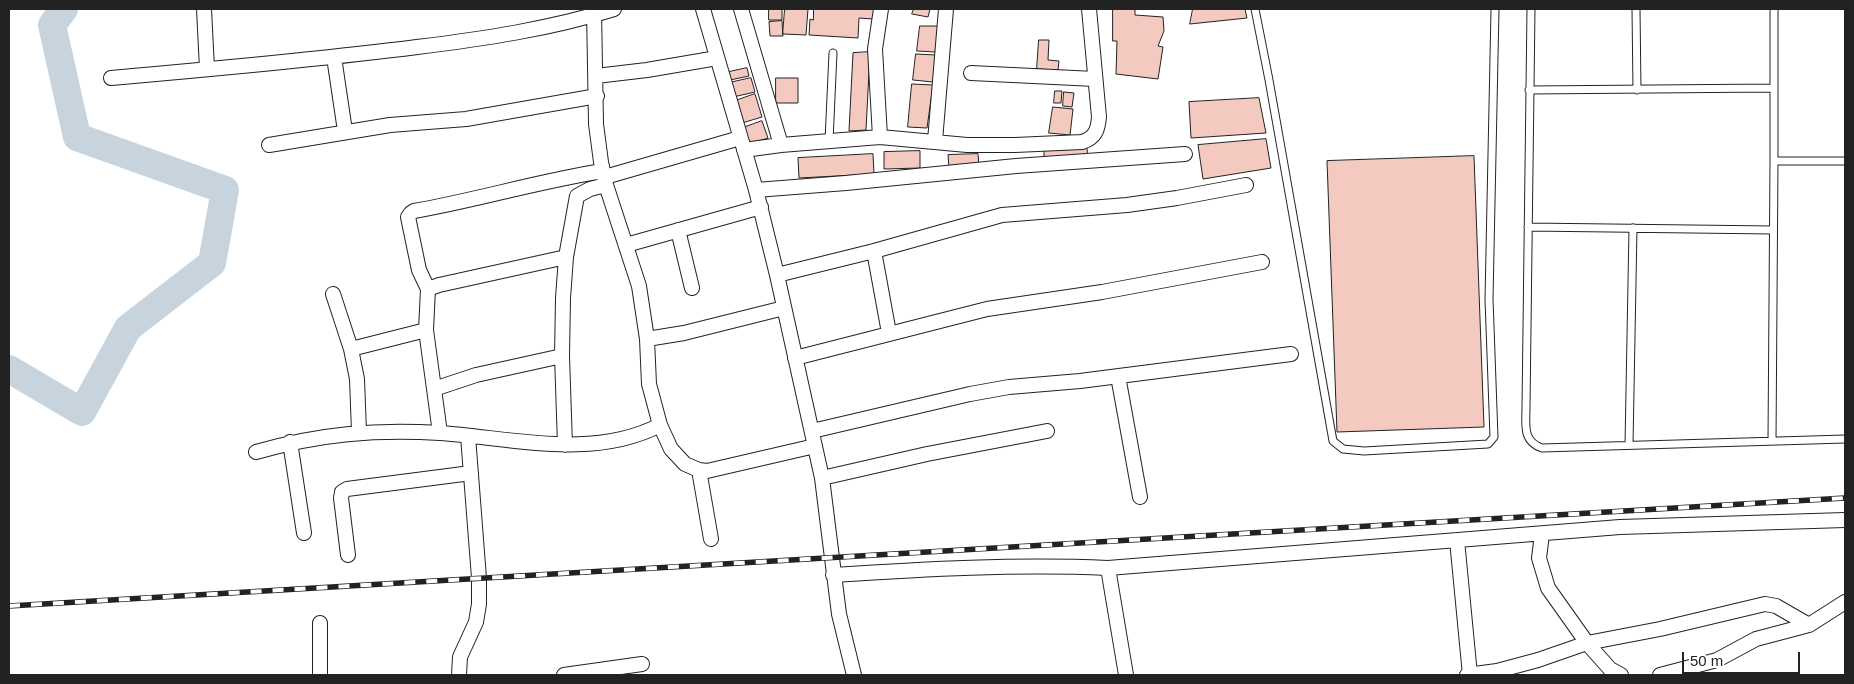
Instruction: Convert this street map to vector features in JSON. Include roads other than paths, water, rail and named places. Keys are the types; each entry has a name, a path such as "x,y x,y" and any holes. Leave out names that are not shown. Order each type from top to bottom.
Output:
{"street":[{"path":"204,9 207,69"},
{"path":"111,78 334,57 473,40 574,21 595,12 614,9"},
{"path":"703,9 761,207 777,275 822,478 833,575 854,675"},
{"path":"741,9 781,145"},
{"path":"880,137 876,49 881,9"},
{"path":"935,141 946,9"},
{"path":"440,433 426,330 428,289 419,270 415,253 408,218 411,212 465,202 546,182 605,178 742,144 781,145 880,137 935,141 967,146 1015,146 1089,140 1098,129 1099,118 1089,9"},
{"path":"595,12 596,124 605,178 639,286 647,340 649,384 660,425 672,449 685,464 699,470 707,470 815,446"},
{"path":"334,57 345,132"},
{"path":"596,76 648,70 717,58"},
{"path":"971,73 1095,79"},
{"path":"269,145 390,125 466,118 597,96"},
{"path":"756,190 1016,166 1185,154"},
{"path":"565,445 562,356 566,257 577,196 605,178"},
{"path":"777,275 874,251 1002,215 1127,204 1194,195 1246,185"},
{"path":"626,245 761,207"},
{"path":"678,230 692,288"},
{"path":"874,251 889,333"},
{"path":"428,289 566,257"},
{"path":"795,358 987,309 1102,292 1262,262"},
{"path":"333,294 351,349 357,379 359,432"},
{"path":"647,340 684,333 784,308"},
{"path":"351,349 426,330"},
{"path":"812,431 970,394 1009,387 1118,376 1291,354"},
{"path":"434,389 476,376 562,356"},
{"path":"1118,376 1140,497"},
{"path":"256,452 290,442 359,432 440,433 565,445 642,435 660,425"},
{"path":"822,478 927,454 1047,431"},
{"path":"459,675 460,656 476,622 479,604 479,578 468,436"},
{"path":"290,442 304,533"},
{"path":"699,470 711,539"},
{"path":"348,555 341,498 342,492 347,489 471,473"},
{"path":"833,575 924,569 1046,566 1108,568 1620,527 1845,520"},
{"path":"1542,534 1540,558 1548,588 1587,643 1610,669 1621,675"},
{"path":"1457,540 1469,675 1538,660 1587,643 1660,629 1718,614 1770,604 1809,625"},
{"path":"1108,568 1126,675"},
{"path":"1660,675 1717,660 1756,639 1809,625 1845,605"},
{"path":"320,623 320,675"},
{"path":"564,675 642,664"}],"lane":[{"path":"1255,9 1333,441 1343,449 1364,451 1488,444 1494,437 1489,299 1495,9"},
{"path":"1531,9 1526,407 1527,434 1530,441 1542,448 1845,439"},
{"path":"1636,9 1637,90"},
{"path":"1772,441 1774,9"},
{"path":"829,141 833,53"},
{"path":"1529,90 1773,88"},
{"path":"1774,161 1845,161"},
{"path":"1528,227 1773,230"},
{"path":"1629,445 1633,228"}],"waterway":[{"path":"9,369 82,412 128,328 212,263 225,190 77,137 52,25 64,9"}],"railway":[{"path":"9,606 1845,498"}]}
